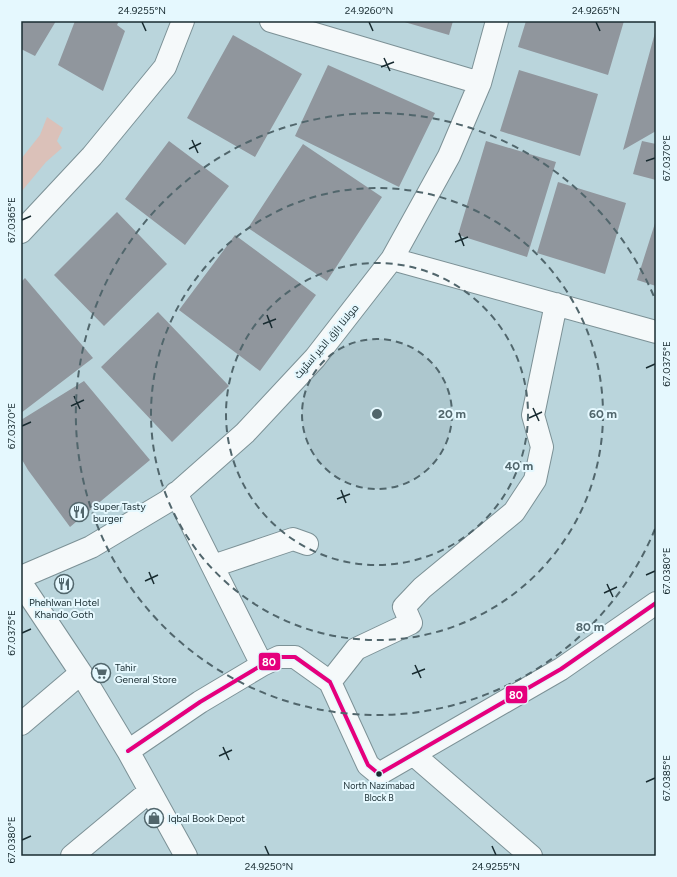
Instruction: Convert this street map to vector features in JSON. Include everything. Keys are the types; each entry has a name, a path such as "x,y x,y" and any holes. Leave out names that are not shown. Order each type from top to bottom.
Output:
{"street":[{"path":"21,232 92,156 165,67 183,21"},
{"path":"271,21 480,83"},
{"name":"مولانا رازق الخیر اسٹریٹ","path":"21,577 91,547 168,501 245,433 315,358 392,259 449,156 480,83 497,21"},
{"path":"392,259 656,332"},
{"path":"330,682 356,649 411,624 404,607 422,588 514,512 535,480 542,447 533,415 556,304"},
{"path":"176,493 262,665"},
{"path":"213,566 293,540 307,544"},
{"path":"21,583 81,673 128,751 186,856"},
{"path":"128,751 200,702 262,665 279,657 295,657 330,682 368,765 379,774 561,668 656,603"},
{"path":"21,724 81,673"},
{"path":"414,755 531,856"},
{"path":"72,856 150,791"}],"shaded area":[{"path":"47,117 63,128 57,141 62,148 46,162 21,192 21,159 40,135"}],"building":[{"path":"21,21 56,21 35,56 21,49"},
{"path":"75,21 119,21 117,25 125,31 103,91 58,65"},
{"path":"401,21 453,21 449,35"},
{"path":"526,21 624,21 608,75 518,47"},
{"path":"656,29 656,131 623,150"},
{"path":"233,35 302,74 255,157 187,118"},
{"path":"328,65 435,113 399,187 295,136"},
{"path":"519,70 598,94 580,156 500,131"},
{"path":"169,141 229,186 185,245 125,199"},
{"path":"486,141 556,162 527,257 458,235"},
{"path":"642,141 656,144 656,180 633,174"},
{"path":"303,144 382,197 327,281 248,228"},
{"path":"558,182 626,203 605,274 537,253"},
{"path":"117,212 167,264 104,326 54,275"},
{"path":"656,220 656,286 637,280"},
{"path":"235,235 316,295 260,371 179,310"},
{"path":"25,278 93,358 21,413 21,282"},
{"path":"158,312 229,386 172,442 101,367"},
{"path":"84,381 150,460 70,527 28,470 21,458 21,420"}],"transit line":[{"name":"80","path":"128,751 200,702 262,665 279,657 295,657 330,682 368,765 379,774 561,669 656,603"}],"place":[{"name":"Super Tasty burger","path":"79,512"},
{"name":"Phehlwan Hotel Khando Goth","path":"64,584"},
{"name":"Tahir General Store","path":"101,673"},
{"name":"North Nazimabad Block B","path":"379,774"},
{"name":"Iqbal Book Depot","path":"154,818"}]}
